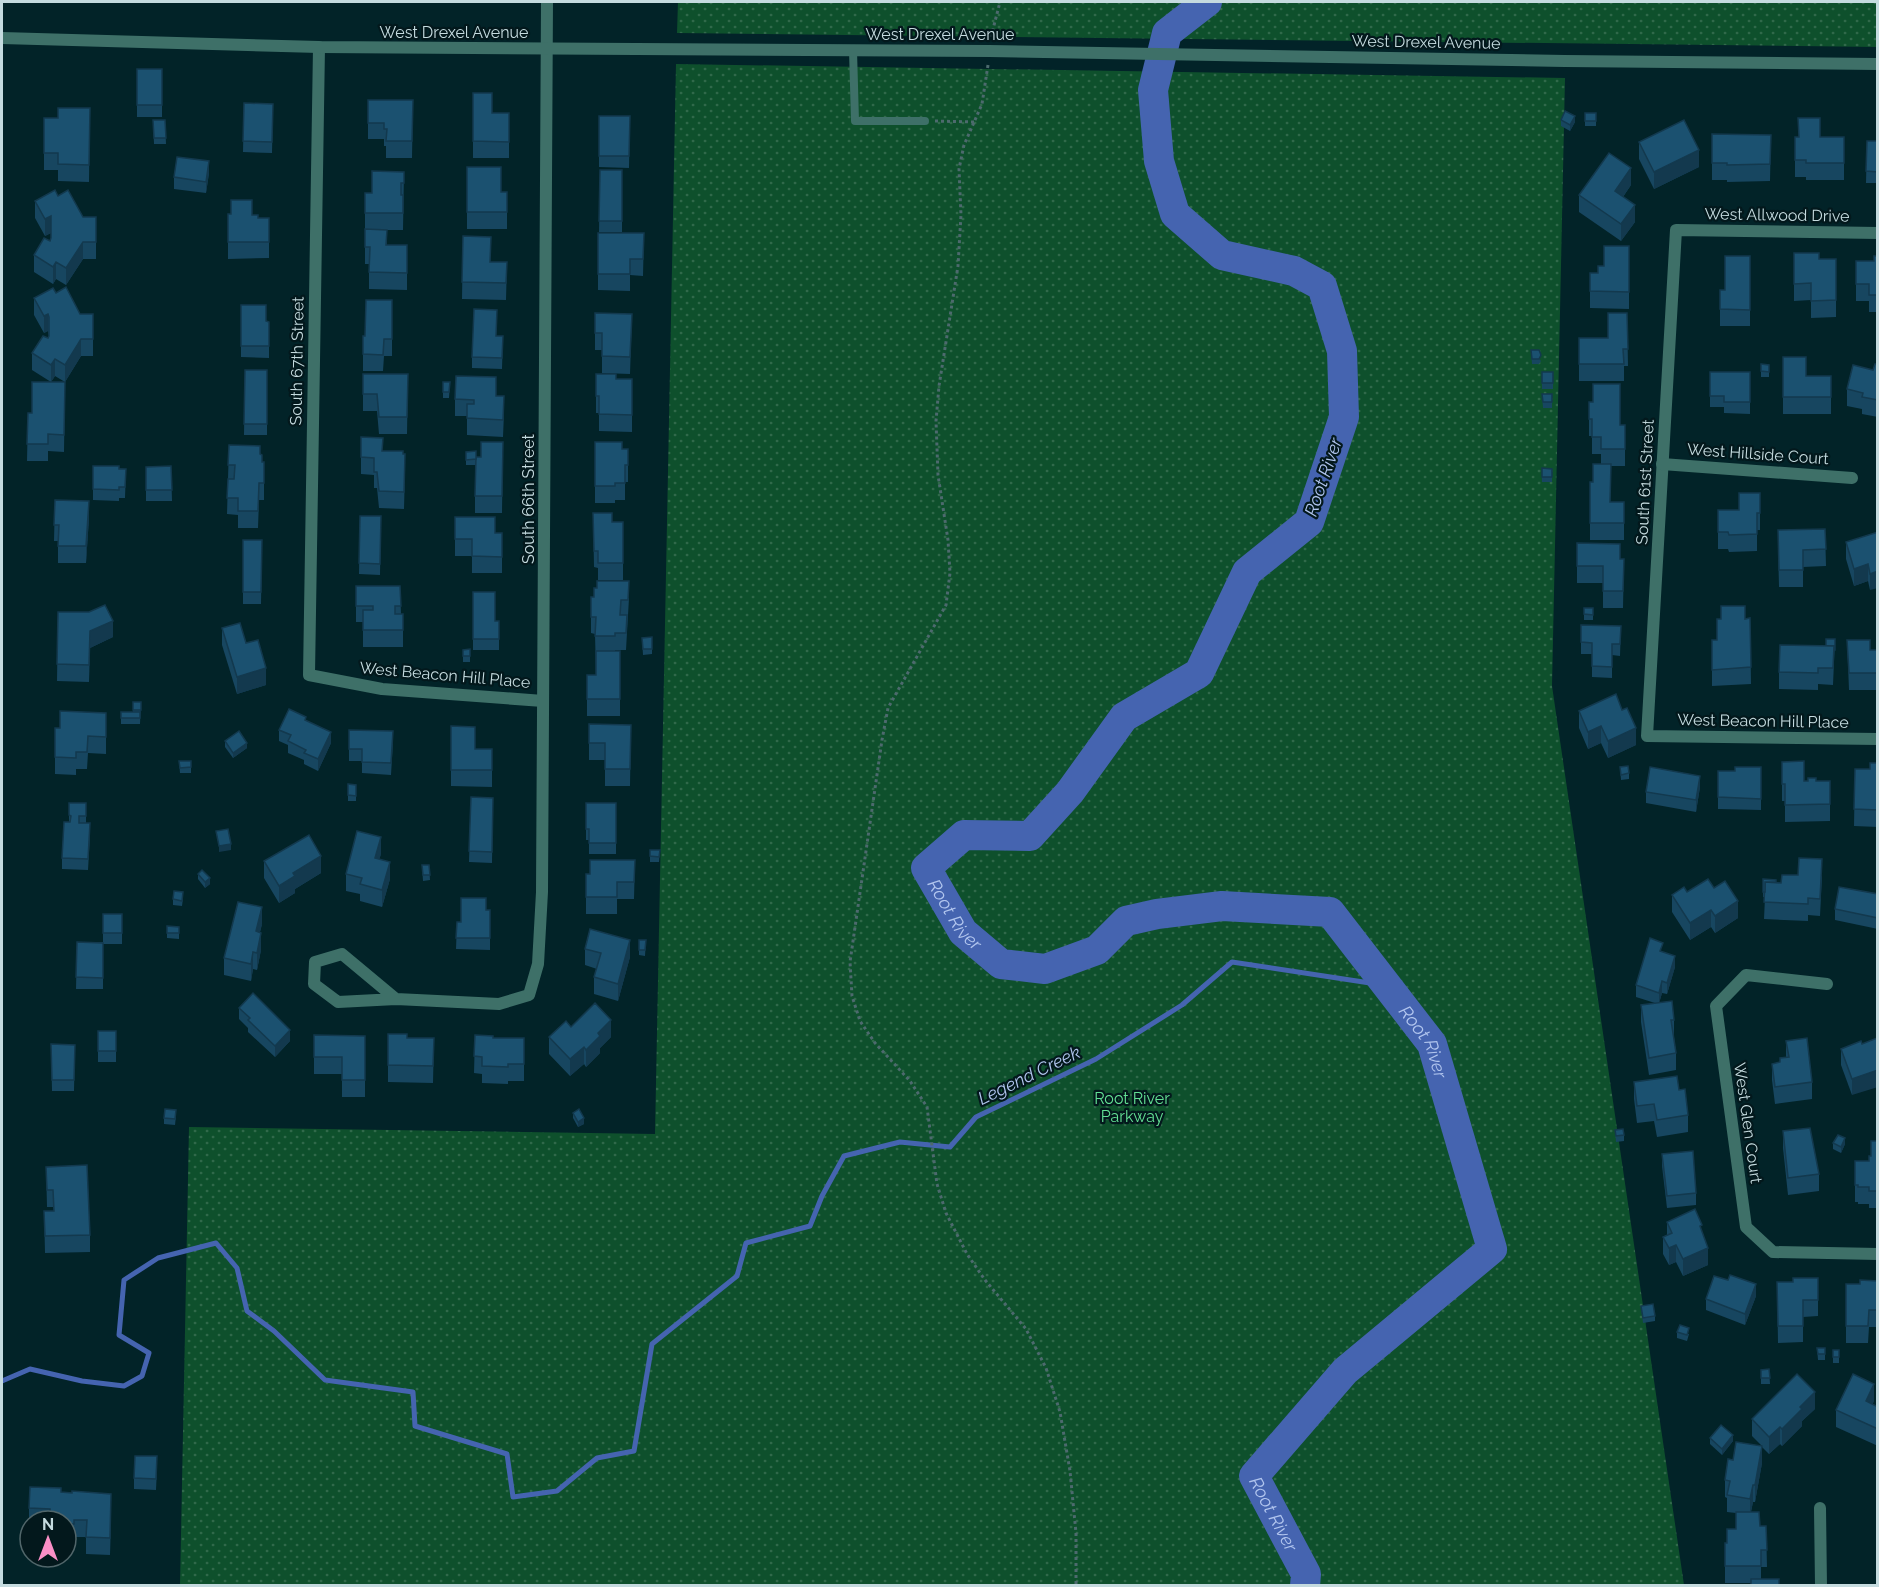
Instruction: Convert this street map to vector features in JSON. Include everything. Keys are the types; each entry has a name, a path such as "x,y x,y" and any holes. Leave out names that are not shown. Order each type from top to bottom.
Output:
{"street":[{"name":"South 66th Street","path":"396,999 499,1004 529,995 538,964 542,892 547,2"},
{"name":"West Drexel Avenue","path":"2,38 319,47 1114,52 1565,61 1878,64"},
{"name":"South 67th Street","path":"309,675 319,47"},
{"name":"West Allwood Drive","path":"1676,230 1878,233"},
{"name":"South 61st Street","path":"1647,736 1676,230"},
{"name":"West Hillside Court","path":"1662,464 1852,478"},
{"name":"West Beacon Hill Place","path":"309,675 382,689 543,701"},
{"name":"West Beacon Hill Place","path":"1647,736 1878,739"},
{"path":"342,954 396,999 338,1002 314,984 315,962 342,954"},
{"name":"West Glen Court","path":"1827,984 1746,975 1716,1006 1746,1227 1773,1252 1878,1254"},
{"path":"1820,1508 1821,1586"}],"lane":[{"path":"853,50 855,121 924,121"}],"path":[{"path":"991,33 1000,2"},
{"path":"988,71 982,104 964,145 959,169 961,215 958,266 939,386 936,421 938,475 948,540 950,573 946,605 888,708 850,962 852,996 860,1021 927,1107 937,1184 946,1213 967,1254 985,1280 1026,1329 1046,1368 1060,1412 1070,1471 1076,1533 1076,1586"},
{"path":"924,121 974,122"}],"green space":[{"path":"678,2 1877,2 1878,47 677,33"},
{"name":"Root River Parkway","path":"676,64 1565,78 1552,686 1684,1585 180,1586 189,1127 655,1134"}],"building":[{"path":"137,69 162,69 162,105 137,105"},
{"path":"473,93 492,93 492,113 509,113 509,142 473,141"},
{"path":"368,100 413,100 412,141 386,141 387,129 384,129 384,123 368,123"},
{"path":"244,103 273,104 272,142 243,141"},
{"path":"58,108 90,108 89,165 58,164 58,153 44,153 44,118 58,118"},
{"path":"1565,111 1575,116 1570,125 1561,120"},
{"path":"1585,113 1596,113 1596,121 1585,121"},
{"path":"599,116 630,116 629,156 599,156"},
{"path":"1798,118 1820,118 1820,137 1844,137 1844,163 1806,163 1806,160 1795,160 1795,137 1799,137"},
{"path":"153,120 165,120 166,138 154,138"},
{"path":"1684,120 1699,150 1654,172 1639,142"},
{"path":"1712,134 1771,135 1770,164 1712,163"},
{"path":"1867,141 1878,141 1878,172 1866,171"},
{"path":"1609,153 1631,168 1615,191 1635,205 1621,224 1579,195"},
{"path":"177,157 209,161 206,182 174,177"},
{"path":"467,167 501,167 501,192 507,192 507,212 467,212"},
{"path":"600,170 622,170 622,221 599,221"},
{"path":"372,171 404,172 404,183 401,183 403,213 365,213 365,193 372,193"},
{"path":"55,190 58,196 68,190 83,217 96,217 96,242 83,242 66,268 56,262 53,267 34,255 44,238 50,241 51,238 51,216 45,219 35,201"},
{"path":"231,200 252,200 252,215 258,215 258,218 269,218 269,242 228,242 228,214 231,214"},
{"path":"365,229 387,230 386,245 407,245 407,273 369,272 370,247 365,247"},
{"path":"598,233 644,233 643,259 630,259 630,274 598,274"},
{"path":"463,236 491,237 490,262 507,262 506,283 462,282"},
{"path":"1604,246 1629,246 1629,292 1590,291 1590,273 1598,273 1598,266 1604,266"},
{"path":"1794,253 1819,253 1819,259 1836,259 1836,300 1811,301 1811,283 1794,284"},
{"path":"1725,256 1750,256 1750,310 1720,309 1720,290 1725,290"},
{"path":"1874,256 1878,256 1878,295 1869,295 1869,284 1856,284 1856,261 1874,261"},
{"path":"66,287 80,314 93,314 93,339 81,339 65,365 55,359 51,365 32,353 43,336 48,338 49,336 48,314 44,316 34,298 53,288 56,293"},
{"path":"366,300 392,300 392,339 384,339 383,355 363,354"},
{"path":"241,305 266,305 269,346 241,346"},
{"path":"474,309 497,310 496,336 503,336 502,358 472,357"},
{"path":"595,313 632,314 630,357 602,356 602,333 595,333"},
{"path":"1608,313 1627,313 1628,349 1623,349 1624,364 1579,364 1579,338 1608,338"},
{"path":"1531,350 1539,350 1541,355 1539,359 1532,359"},
{"path":"1783,357 1806,357 1806,376 1831,376 1831,397 1783,397"},
{"path":"1761,364 1769,365 1769,372 1761,371"},
{"path":"1875,364 1878,364 1878,400 1862,397 1863,393 1847,389 1853,365 1873,370"},
{"path":"245,370 267,370 267,424 244,424"},
{"path":"1542,372 1553,372 1553,383 1542,383"},
{"path":"1710,372 1750,372 1750,402 1724,402 1724,396 1710,396"},
{"path":"363,374 408,374 407,417 379,417 377,394 363,394"},
{"path":"596,374 616,374 616,379 632,379 632,415 599,414"},
{"path":"456,376 496,377 496,396 504,396 503,420 467,418 467,404 474,404 474,400 455,399"},
{"path":"32,382 65,382 64,435 48,434 48,444 27,444 28,413 32,413"},
{"path":"443,382 450,382 449,392 443,392"},
{"path":"1593,384 1620,384 1620,425 1625,425 1625,449 1601,449 1601,437 1592,437 1589,402 1593,402"},
{"path":"1542,394 1552,394 1552,402 1543,402"},
{"path":"361,437 383,438 382,451 403,451 405,454 404,492 379,491 377,472 374,472 374,458 361,457"},
{"path":"481,442 503,442 502,496 475,496 476,457 481,457"},
{"path":"595,442 622,442 622,449 628,449 625,483 615,483 615,486 595,486"},
{"path":"229,445 260,446 262,462 264,462 264,483 259,483 258,511 238,511 238,498 227,498 228,479 234,479 235,465 228,465"},
{"path":"476,451 476,459 466,460 466,452"},
{"path":"1593,464 1611,464 1610,502 1624,502 1624,523 1590,523 1590,482 1593,482"},
{"path":"93,466 119,466 119,469 126,469 125,487 119,487 119,490 93,489"},
{"path":"171,466 172,490 146,490 146,467"},
{"path":"1542,468 1552,469 1552,477 1542,477"},
{"path":"1739,493 1760,493 1757,534 1729,535 1728,532 1718,532 1718,510 1739,510"},
{"path":"55,500 89,501 86,546 58,546 59,525 54,525"},
{"path":"593,513 612,513 612,522 623,522 623,563 598,563 598,551 594,551"},
{"path":"360,516 381,516 380,564 359,563"},
{"path":"455,517 495,517 495,533 502,533 502,557 472,556 472,539 455,539"},
{"path":"1825,529 1826,549 1803,550 1803,570 1779,570 1778,530"},
{"path":"1878,532 1878,571 1870,574 1868,564 1854,569 1846,542"},
{"path":"243,540 262,540 261,592 243,592"},
{"path":"1577,543 1620,544 1620,559 1624,559 1623,591 1603,591 1603,566 1577,566"},
{"path":"597,581 629,581 628,600 621,600 620,615 627,615 626,633 615,633 615,636 595,636 596,617 591,617 591,597 594,597"},
{"path":"356,586 400,586 401,606 395,606 395,614 403,614 403,630 363,630 363,610 373,610 373,606 356,606"},
{"path":"473,592 495,592 495,621 499,621 499,639 473,639"},
{"path":"105,605 113,621 90,631 89,665 57,664 58,612 89,612"},
{"path":"1721,606 1745,606 1745,619 1750,618 1751,667 1712,670 1712,640 1717,640 1717,619 1721,619"},
{"path":"1584,608 1593,608 1593,615 1584,614"},
{"path":"240,623 246,643 258,640 266,668 237,677 222,628"},
{"path":"1581,625 1621,626 1620,644 1612,644 1612,667 1592,666 1592,643 1581,642"},
{"path":"652,637 652,649 643,649 642,638"},
{"path":"1826,639 1835,639 1835,650 1834,646 1826,646"},
{"path":"1847,640 1870,640 1870,650 1878,650 1878,673 1849,673"},
{"path":"1780,645 1834,646 1833,668 1818,668 1818,673 1779,672"},
{"path":"470,649 470,656 463,656 463,650"},
{"path":"596,651 620,651 620,699 587,699 587,675 596,675"},
{"path":"1616,694 1622,710 1627,708 1636,728 1608,741 1601,726 1588,732 1579,711"},
{"path":"133,702 141,702 141,710 133,710"},
{"path":"289,709 306,717 305,720 331,732 318,759 304,753 306,750 288,741 291,735 279,730"},
{"path":"60,711 106,713 106,737 88,736 87,752 76,752 76,758 55,757 55,728 60,728"},
{"path":"121,712 140,712 140,718 121,718"},
{"path":"589,724 631,725 630,769 605,769 605,743 589,743"},
{"path":"451,726 475,727 475,749 492,749 492,770 451,770"},
{"path":"349,730 393,731 391,763 362,762 362,749 349,749"},
{"path":"239,731 247,743 233,753 225,741"},
{"path":"179,761 191,761 191,767 180,768"},
{"path":"1804,761 1804,781 1808,781 1808,778 1816,778 1816,781 1830,781 1830,804 1785,805 1782,762"},
{"path":"1870,763 1878,763 1878,810 1854,809 1855,769 1870,769"},
{"path":"1628,766 1629,773 1621,775 1620,767"},
{"path":"1650,767 1700,776 1696,800 1646,792"},
{"path":"1735,767 1761,767 1761,799 1718,797 1718,771 1735,771"},
{"path":"348,784 356,785 356,796 348,795"},
{"path":"471,797 493,798 492,852 469,851"},
{"path":"69,803 86,803 86,816 79,816 79,823 90,823 88,859 62,858 64,822 70,822 71,816 69,815"},
{"path":"586,803 616,803 616,843 589,843 589,829 586,829"},
{"path":"228,829 231,844 219,846 216,831"},
{"path":"357,831 381,837 375,858 390,862 382,890 360,884 362,878 346,874"},
{"path":"309,835 321,856 293,873 295,876 279,886 264,861"},
{"path":"650,850 660,850 659,857 650,856"},
{"path":"1799,858 1822,859 1820,899 1808,898 1808,904 1764,902 1765,882 1781,883 1782,875 1798,875"},
{"path":"590,860 635,860 634,882 617,882 617,897 586,897 586,874 590,874"},
{"path":"422,865 429,865 430,875 423,875"},
{"path":"202,870 210,878 205,882 198,874"},
{"path":"1708,879 1714,888 1725,881 1738,901 1715,916 1711,910 1690,923 1672,895 1684,887 1687,892"},
{"path":"1763,879 1776,880 1776,882 1765,882 1765,892 1763,892"},
{"path":"1839,887 1878,894 1878,918 1835,909"},
{"path":"174,891 183,892 182,901 173,899"},
{"path":"461,898 486,898 486,910 490,910 490,938 456,938 457,922 461,922"},
{"path":"238,902 262,907 256,931 261,933 257,953 253,952 251,964 224,958"},
{"path":"103,914 122,914 122,933 103,933"},
{"path":"167,926 179,927 179,933 167,933"},
{"path":"590,929 630,940 618,984 594,977 601,953 585,949"},
{"path":"1650,938 1663,943 1660,951 1675,956 1667,983 1662,981 1659,993 1636,985"},
{"path":"639,940 646,940 645,950 639,950"},
{"path":"77,942 103,943 103,978 76,977"},
{"path":"253,993 290,1030 275,1046 239,1008"},
{"path":"1672,1001 1674,1020 1671,1020 1676,1053 1649,1058 1641,1005"},
{"path":"595,1003 611,1020 586,1050 584,1047 570,1059 549,1037 566,1021 571,1027"},
{"path":"98,1031 116,1031 116,1051 98,1051"},
{"path":"388,1034 407,1034 407,1038 434,1038 433,1066 388,1065"},
{"path":"314,1035 365,1036 365,1080 342,1080 342,1057 314,1057"},
{"path":"475,1035 493,1036 493,1038 524,1038 524,1064 508,1064 508,1067 482,1066 482,1057 474,1056"},
{"path":"1807,1038 1812,1082 1775,1087 1772,1064 1780,1062 1780,1058 1789,1057 1786,1041"},
{"path":"1877,1038 1878,1070 1852,1079 1841,1049 1861,1041 1862,1044"},
{"path":"51,1044 75,1045 74,1080 52,1080"},
{"path":"1677,1076 1679,1090 1685,1089 1688,1115 1657,1120 1654,1104 1637,1106 1634,1082"},
{"path":"165,1109 176,1110 175,1119 164,1118"},
{"path":"579,1109 584,1118 578,1122 573,1113"},
{"path":"1810,1128 1819,1174 1788,1178 1783,1131"},
{"path":"1623,1129 1624,1135 1616,1136 1615,1130"},
{"path":"1838,1135 1845,1138 1841,1147 1833,1143"},
{"path":"1871,1141 1878,1141 1878,1191 1869,1191 1869,1187 1855,1185 1855,1161 1869,1161"},
{"path":"1693,1151 1696,1193 1667,1196 1662,1154"},
{"path":"87,1165 90,1235 45,1236 44,1211 54,1211 53,1190 47,1190 46,1167"},
{"path":"1695,1209 1708,1248 1683,1259 1676,1245 1669,1248 1663,1237 1672,1233 1667,1222"},
{"path":"1730,1275 1756,1284 1745,1314 1706,1299 1714,1276 1728,1280"},
{"path":"1793,1278 1818,1278 1818,1300 1803,1300 1803,1326 1778,1326 1777,1282 1793,1282"},
{"path":"1860,1280 1878,1281 1878,1310 1869,1310 1868,1326 1846,1326 1846,1284 1860,1284"},
{"path":"1653,1304 1655,1316 1643,1318 1641,1306"},
{"path":"1680,1325 1689,1328 1687,1335 1677,1332"},
{"path":"1817,1348 1825,1348 1825,1354 1818,1354"},
{"path":"1833,1350 1839,1350 1839,1357 1833,1357"},
{"path":"1769,1369 1770,1378 1761,1378 1761,1370"},
{"path":"1797,1374 1815,1392 1782,1429 1780,1427 1769,1437 1752,1419"},
{"path":"1853,1374 1874,1384 1866,1401 1878,1407 1878,1429 1836,1410"},
{"path":"1721,1425 1733,1435 1722,1449 1710,1438"},
{"path":"1736,1442 1762,1446 1750,1499 1727,1495 1730,1481 1725,1480 1728,1459 1733,1460"},
{"path":"135,1456 157,1456 156,1479 134,1478"},
{"path":"30,1487 61,1488 61,1492 72,1493 72,1491 111,1494 110,1538 86,1537 87,1520 78,1520 78,1509 29,1508"},
{"path":"1736,1512 1759,1512 1760,1526 1766,1526 1767,1550 1761,1550 1761,1566 1725,1566 1727,1529 1736,1529"},
{"path":"1751,1579 1779,1579 1779,1586 1751,1586"}],"waterway":[{"name":"Root River","path":"1207,2 1167,33 1153,90 1159,161 1175,214 1222,255 1294,271 1322,286 1342,351 1344,417 1309,522 1247,572 1199,673 1124,717 1070,792 1030,836 964,835 926,868 963,932 1001,964 1045,969 1097,950 1126,921 1157,914 1222,906 1330,912 1432,1044 1492,1249 1345,1371 1254,1476 1306,1574 1305,1586"},
{"name":"Legend Creek","path":"2,1381 30,1369 82,1381 124,1386 142,1376 149,1353 119,1335 124,1280 158,1258 216,1243 237,1268 247,1311 274,1331 325,1380 413,1392 415,1426 507,1454 513,1497 557,1491 597,1458 634,1451 652,1344 737,1276 746,1243 810,1226 822,1196 844,1156 900,1142 950,1147 976,1117 1096,1059 1182,1005 1232,962 1370,983 1387,1004 1413,1019"}]}
